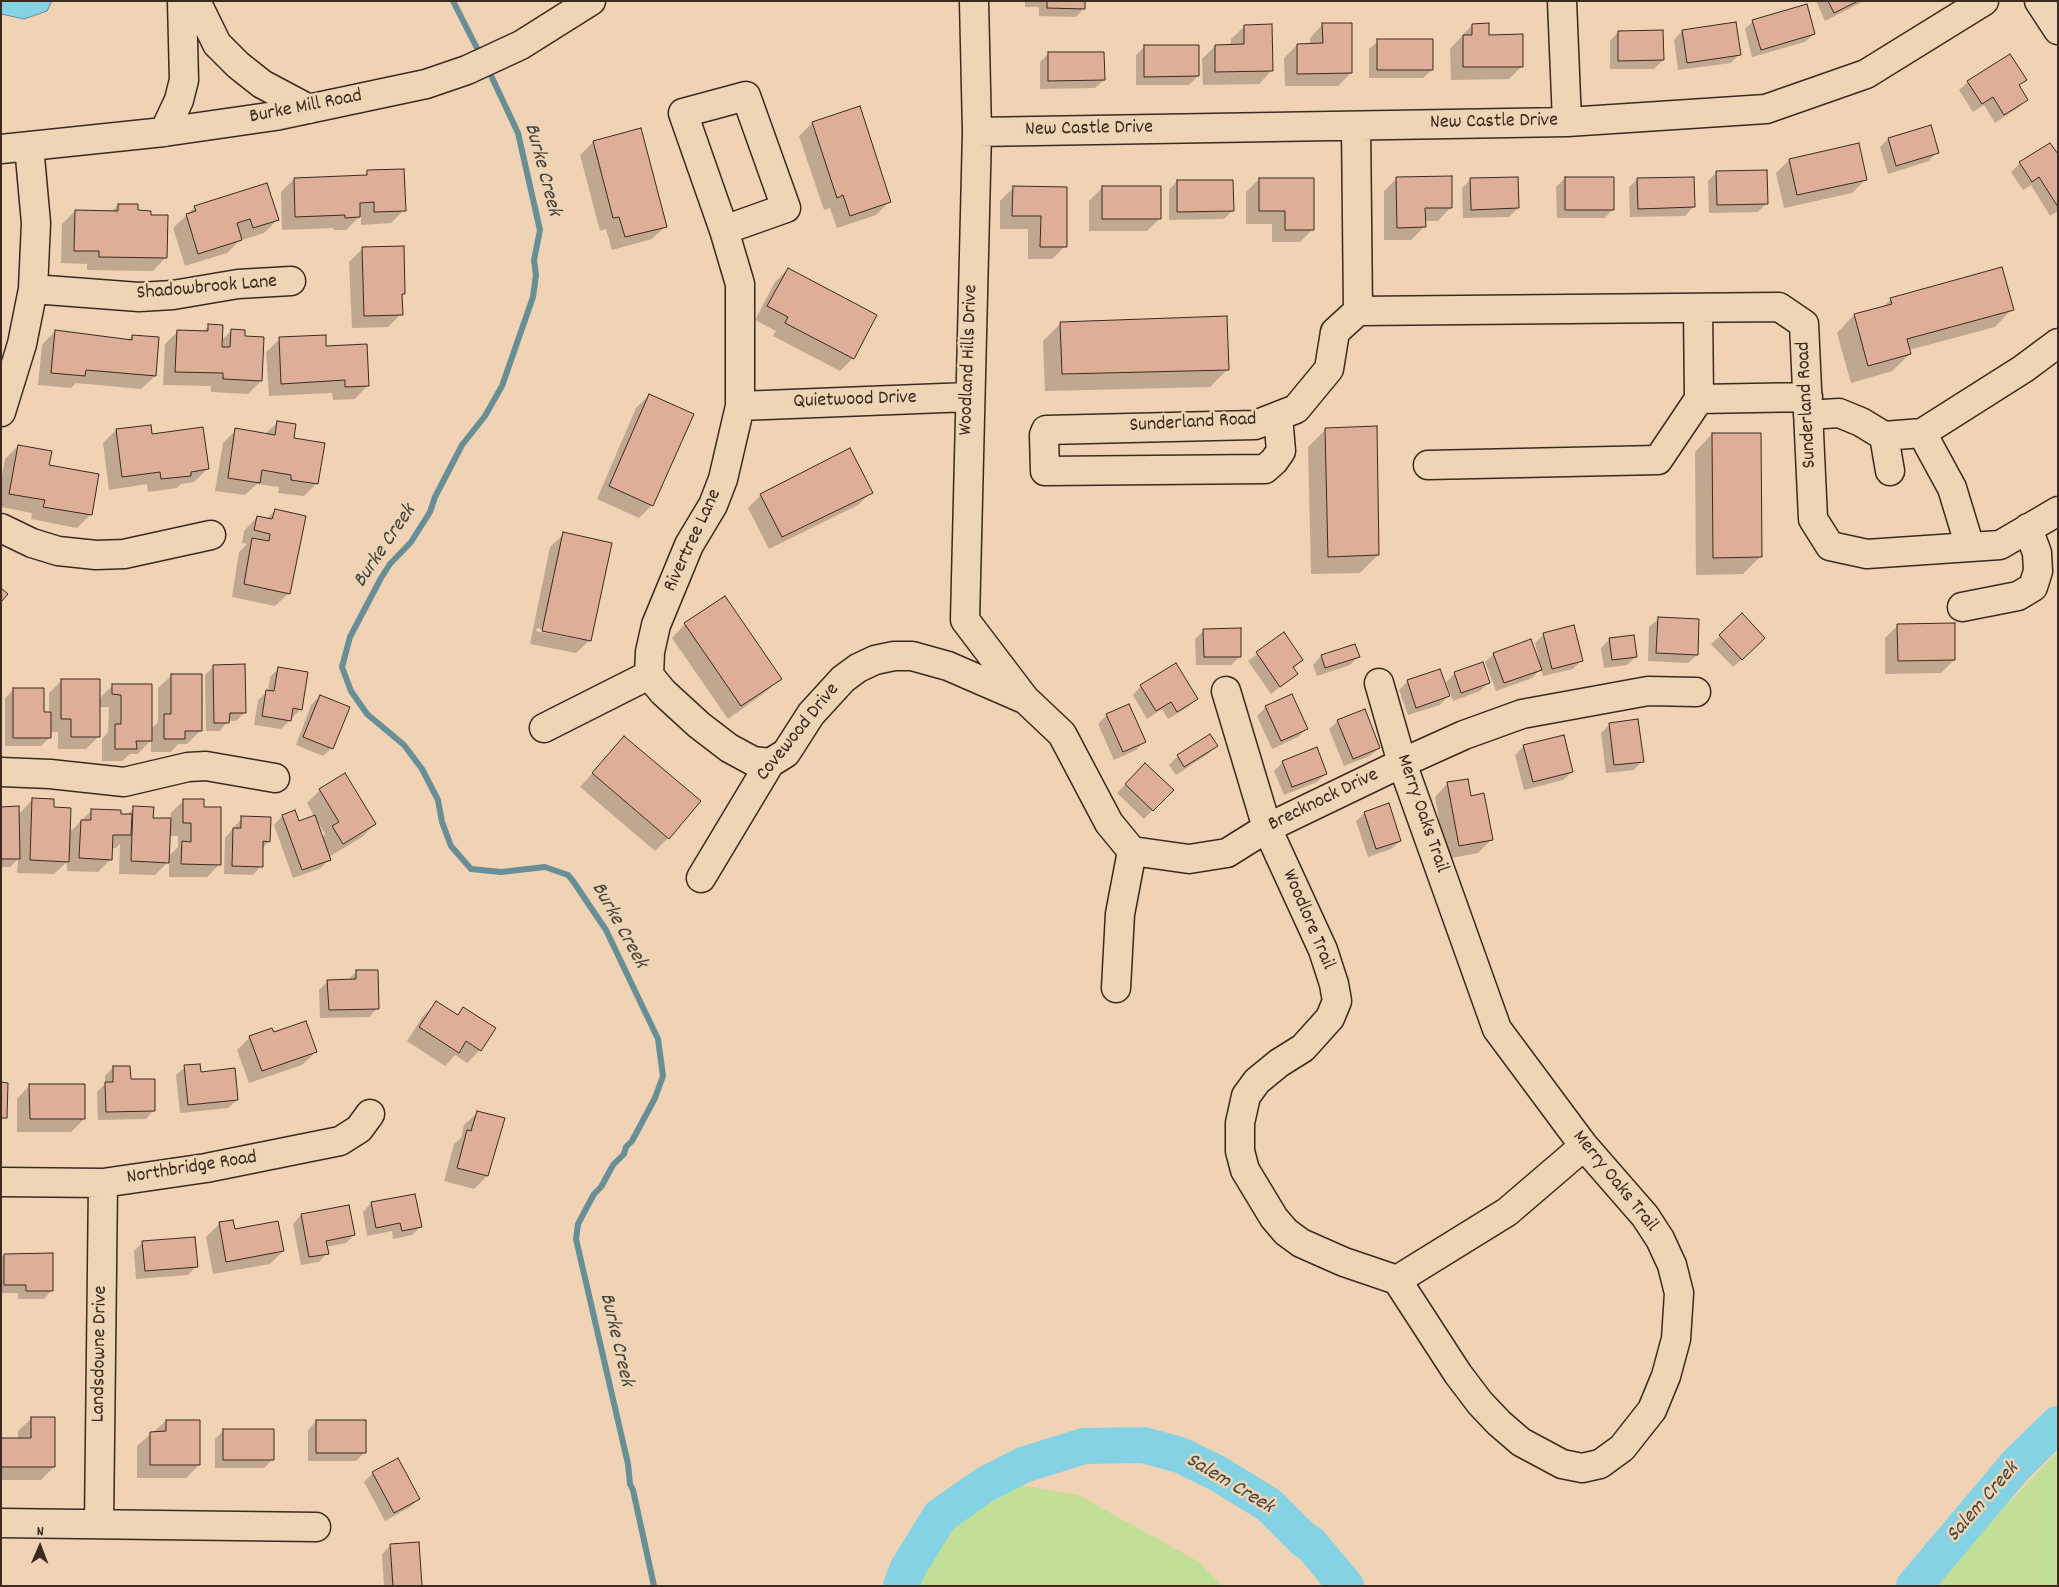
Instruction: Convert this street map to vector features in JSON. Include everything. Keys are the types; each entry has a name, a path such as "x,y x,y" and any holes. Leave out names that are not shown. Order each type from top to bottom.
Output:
{"street":[{"path":"164,132 179,100 184,80 182,1"},
{"path":"196,1 217,44 238,66 262,84 309,109"},
{"name":"Burke Mill Road","path":"1,149 164,132 309,109 426,84 467,70 521,45 592,1"},
{"name":"Woodland Hills Drive","path":"974,1 977,132 965,620 1025,699"},
{"path":"1562,1 1567,122"},
{"name":"New Castle Drive","path":"977,132 1567,122 1766,109 1866,74 1984,1"},
{"path":"2039,1 2058,30"},
{"name":"Rivertree Lane","path":"649,675 650,652 656,625 689,545 713,505 723,479 740,406 740,284 724,230 683,113 746,96 786,208 724,230"},
{"path":"1356,126 1358,311"},
{"path":"1,412 11,342 33,289 36,223 29,146"},
{"name":"Shadowbrook Lane","path":"33,289 139,297 173,296 238,284 291,281"},
{"name":"Sunderland Road","path":"1278,416 1281,451 1274,462 1265,469 1045,471 1044,435 1046,430 1255,425 1278,416 1296,409 1329,369 1335,332 1358,311 1779,307 1804,324 1813,520 1830,546 1867,554 2000,545 2058,511"},
{"path":"1428,465 1658,460 1699,399 1698,308"},
{"path":"1699,399 1808,406 1839,413 1861,422 1884,436 1922,433 2023,369 2058,343"},
{"name":"Quietwood Drive","path":"740,406 969,397"},
{"path":"1922,433 1952,488 1970,547"},
{"path":"1884,436 1890,470"},
{"path":"1,528 32,543 58,551 96,555 124,554 211,535"},
{"path":"1962,607 2018,596 2033,587 2038,571 2037,553 2028,528"},
{"name":"Covewood Drive","path":"702,878 770,763 786,753 811,714 843,679 866,664 894,656 912,656 948,666 1025,699"},
{"path":"544,728 649,675 670,699 729,748 753,761 770,763"},
{"name":"Merry Oaks Trail","path":"1378,682 1402,763 1497,1029 1584,1146 1645,1216 1660,1239 1672,1265 1679,1293 1676,1339 1666,1376 1652,1410 1622,1448 1600,1464 1582,1468 1562,1464 1522,1442 1499,1424 1458,1374 1397,1280"},
{"name":"Woodlore Trail","path":"1226,691 1267,828 1323,950 1334,984 1336,1001 1330,1018 1303,1048 1279,1063 1257,1081 1246,1096 1240,1123 1240,1152 1245,1170 1274,1218 1286,1232 1301,1243 1344,1262 1397,1280"},
{"name":"Brecknock Drive","path":"1132,851 1189,859 1226,852 1267,828 1402,763 1464,735 1522,714 1648,691 1696,692"},
{"path":"1025,699 1062,734 1109,823 1132,851 1120,914 1116,988"},
{"path":"1,772 50,774 124,782 188,767 206,766 275,778"},
{"name":"Northbridge Road","path":"1,1182 103,1183 206,1168 340,1141 359,1129 370,1114"},
{"path":"1397,1280 1507,1212 1584,1146"},
{"name":"Landsdowne Drive","path":"99,1524 103,1183"},
{"path":"1,1523 316,1527"}],"green space":[{"path":"2058,1451 2058,1586 1934,1586 1948,1567"},
{"path":"1020,1485 1078,1495 1199,1562 1222,1586 916,1586 919,1570 958,1516"}],"water":[{"path":"1,1 52,1 47,11 24,19 1,14"}],"building":[{"path":"1047,1 1085,1 1085,9 1047,8"},
{"path":"1828,1 1858,1 1834,13"},
{"path":"1807,4 1815,34 1761,50 1752,20"},
{"path":"1736,22 1741,55 1687,63 1682,30"},
{"path":"1322,23 1352,23 1352,73 1297,74 1297,44 1323,43"},
{"path":"1489,23 1489,35 1523,34 1523,67 1463,67 1463,35 1472,35 1472,24"},
{"path":"1272,24 1273,71 1215,72 1215,45 1244,44 1244,25"},
{"path":"1663,30 1664,60 1618,61 1618,31"},
{"path":"1377,39 1433,39 1433,70 1377,70"},
{"path":"1144,45 1199,45 1199,76 1144,77"},
{"path":"1048,52 1104,52 1105,80 1048,81"},
{"path":"2010,54 2027,80 2019,85 2028,100 2004,115 1993,97 1982,104 1967,81"},
{"path":"860,106 891,202 850,216 843,195 837,198 812,122"},
{"path":"1931,125 1939,153 1896,166 1888,138"},
{"path":"641,128 667,227 625,237 619,217 613,218 593,141"},
{"path":"1859,143 1867,180 1797,195 1789,159"},
{"path":"2050,143 2058,154 2058,207 2039,177 2032,182 2019,162"},
{"path":"404,169 406,211 374,212 374,202 360,203 360,217 345,218 345,215 295,217 294,178 367,175 367,170"},
{"path":"1767,170 1768,204 1717,205 1716,171"},
{"path":"1452,176 1452,208 1425,208 1426,227 1397,228 1396,177"},
{"path":"1518,177 1519,208 1471,210 1470,178"},
{"path":"1565,177 1614,177 1614,210 1565,210"},
{"path":"1694,177 1695,207 1638,209 1637,178"},
{"path":"1259,178 1314,178 1314,230 1285,230 1285,211 1259,211"},
{"path":"1177,180 1233,180 1234,211 1177,212"},
{"path":"267,183 279,220 253,228 250,219 237,223 242,240 198,254 186,214 196,211 194,206"},
{"path":"1013,186 1067,187 1067,247 1040,247 1041,216 1012,216"},
{"path":"1102,186 1161,186 1161,219 1102,219"},
{"path":"118,204 138,204 138,210 151,211 151,215 168,215 167,258 99,257 99,251 74,251 75,210 118,211"},
{"path":"404,246 405,294 402,294 403,315 364,316 362,247"},
{"path":"2002,267 2014,310 1907,339 1911,354 1868,366 1854,314 1892,304 1890,298"},
{"path":"788,268 877,315 854,359 785,323 788,317 767,306"},
{"path":"1227,316 1229,370 1062,374 1060,322"},
{"path":"208,324 223,325 222,347 230,347 231,329 245,330 245,336 264,337 262,381 223,379 223,373 175,372 177,330 208,331"},
{"path":"55,330 132,340 132,335 159,337 156,376 86,370 85,376 51,373"},
{"path":"326,335 326,346 367,344 369,386 345,387 345,380 281,384 279,337"},
{"path":"649,394 694,414 653,506 609,486"},
{"path":"277,421 296,424 294,438 325,443 318,484 291,480 291,475 262,470 260,483 228,478 235,428 275,435"},
{"path":"151,425 152,434 203,427 209,469 191,472 191,476 161,479 160,472 122,477 116,429"},
{"path":"1377,426 1379,555 1328,557 1325,428"},
{"path":"1712,433 1761,433 1762,557 1713,558"},
{"path":"18,445 52,451 49,465 99,474 92,515 43,507 45,500 9,494"},
{"path":"850,448 873,493 782,537 760,494"},
{"path":"275,509 306,516 290,594 244,584 252,538 269,541 270,534 254,530 257,516 272,519"},
{"path":"563,532 612,543 591,641 542,631"},
{"path":"1,588 8,594 1,602"},
{"path":"725,596 782,679 741,706 684,623"},
{"path":"1742,613 1765,638 1742,660 1719,635"},
{"path":"1658,617 1699,619 1698,655 1656,653"},
{"path":"1955,623 1955,660 1898,661 1897,624"},
{"path":"1574,625 1583,661 1552,669 1543,633"},
{"path":"1241,628 1241,657 1204,657 1203,629"},
{"path":"1284,632 1303,660 1293,667 1298,674 1280,687 1256,652"},
{"path":"1634,635 1637,657 1612,660 1609,638"},
{"path":"1531,639 1542,670 1504,683 1493,653"},
{"path":"1355,644 1360,657 1325,668 1321,655"},
{"path":"1483,662 1490,683 1461,693 1454,672"},
{"path":"1176,663 1198,699 1177,712 1171,702 1156,711 1140,685"},
{"path":"245,664 246,713 230,713 229,723 214,723 213,665"},
{"path":"278,667 308,672 302,710 293,708 291,721 262,716 266,690 274,691"},
{"path":"1440,669 1450,696 1416,708 1407,680"},
{"path":"171,674 202,674 202,731 185,731 185,739 164,739 164,714 171,714"},
{"path":"61,679 100,679 100,737 71,737 71,719 61,719"},
{"path":"112,684 152,684 152,741 136,741 137,749 115,749 115,724 121,724 121,695 112,694"},
{"path":"13,688 44,688 44,712 51,712 51,738 13,738"},
{"path":"1292,694 1308,729 1281,741 1265,706"},
{"path":"320,695 350,707 333,749 303,737"},
{"path":"1129,704 1146,742 1123,752 1106,714"},
{"path":"1365,709 1380,748 1353,759 1337,720"},
{"path":"1638,719 1644,762 1614,765 1609,723"},
{"path":"1210,734 1218,746 1184,767 1177,755"},
{"path":"1564,735 1573,772 1533,782 1523,745"},
{"path":"624,736 701,801 669,839 592,773"},
{"path":"1317,747 1327,774 1292,787 1282,761"},
{"path":"1145,763 1174,790 1153,811 1125,784"},
{"path":"345,773 376,824 343,844 332,826 339,822 319,789"},
{"path":"1468,779 1471,796 1484,793 1493,840 1459,846 1447,782"},
{"path":"32,798 54,799 54,807 71,808 69,862 30,860"},
{"path":"183,799 204,799 204,807 221,807 221,865 181,864 182,841 191,842 191,823 183,823"},
{"path":"1389,803 1401,841 1376,849 1364,812"},
{"path":"19,806 20,859 1,859 1,807"},
{"path":"133,806 154,807 153,818 171,818 169,863 131,861"},
{"path":"91,809 121,810 121,814 132,814 131,835 113,835 112,860 79,858 81,820 91,820"},
{"path":"295,810 299,821 315,815 331,860 302,870 282,815"},
{"path":"241,816 271,817 270,842 263,841 263,867 232,866 233,828 241,828"},
{"path":"356,970 378,970 379,1009 329,1010 327,980 356,979"},
{"path":"436,1001 458,1015 463,1007 496,1028 481,1051 466,1041 459,1053 419,1027"},
{"path":"306,1021 317,1052 262,1071 249,1036 272,1028 274,1032"},
{"path":"200,1064 201,1072 235,1068 238,1100 188,1105 184,1065"},
{"path":"113,1066 130,1066 131,1079 155,1079 155,1111 106,1112 105,1082 113,1082"},
{"path":"1,1082 8,1083 7,1118 1,1118"},
{"path":"29,1084 85,1084 85,1119 30,1119"},
{"path":"477,1111 505,1118 488,1176 457,1168 467,1130 471,1131"},
{"path":"415,1194 422,1227 402,1231 400,1223 376,1228 371,1202"},
{"path":"349,1205 355,1235 326,1241 329,1254 309,1257 301,1214"},
{"path":"233,1220 235,1229 278,1221 284,1251 226,1262 219,1222"},
{"path":"195,1237 198,1267 145,1271 142,1241"},
{"path":"53,1253 53,1291 26,1291 26,1285 4,1285 4,1254"},
{"path":"31,1417 55,1417 55,1467 1,1467 1,1438 31,1438"},
{"path":"166,1420 200,1420 200,1465 150,1465 150,1432 166,1431"},
{"path":"316,1420 366,1420 366,1453 316,1453"},
{"path":"223,1429 274,1429 274,1460 223,1460"},
{"path":"398,1458 420,1499 394,1513 372,1472"},
{"path":"419,1542 422,1586 393,1586 390,1544"}],"waterway":[{"name":"Burke Creek","path":"453,1 481,56"},
{"name":"Burke Creek","path":"487,67 518,133 540,230 534,260 536,275 533,297 502,386 485,416 462,445 435,497 430,512 411,542 390,564 381,578 350,637 342,667 351,691 367,714 404,745 422,769 438,800 442,822 451,846 471,869 501,872 545,867 568,875 606,930 658,1039 663,1076 655,1098 632,1141 626,1147 624,1154 613,1165 601,1187 594,1194 578,1224 576,1239 654,1586"},
{"name":"Salem Creek","path":"1914,1586 2016,1465 2058,1424"},
{"name":"Salem Creek","path":"901,1586 908,1568 940,1516 986,1484 1023,1465 1084,1446 1143,1445 1180,1455 1217,1473 1269,1505 1304,1540 1311,1544 1346,1586"}]}
